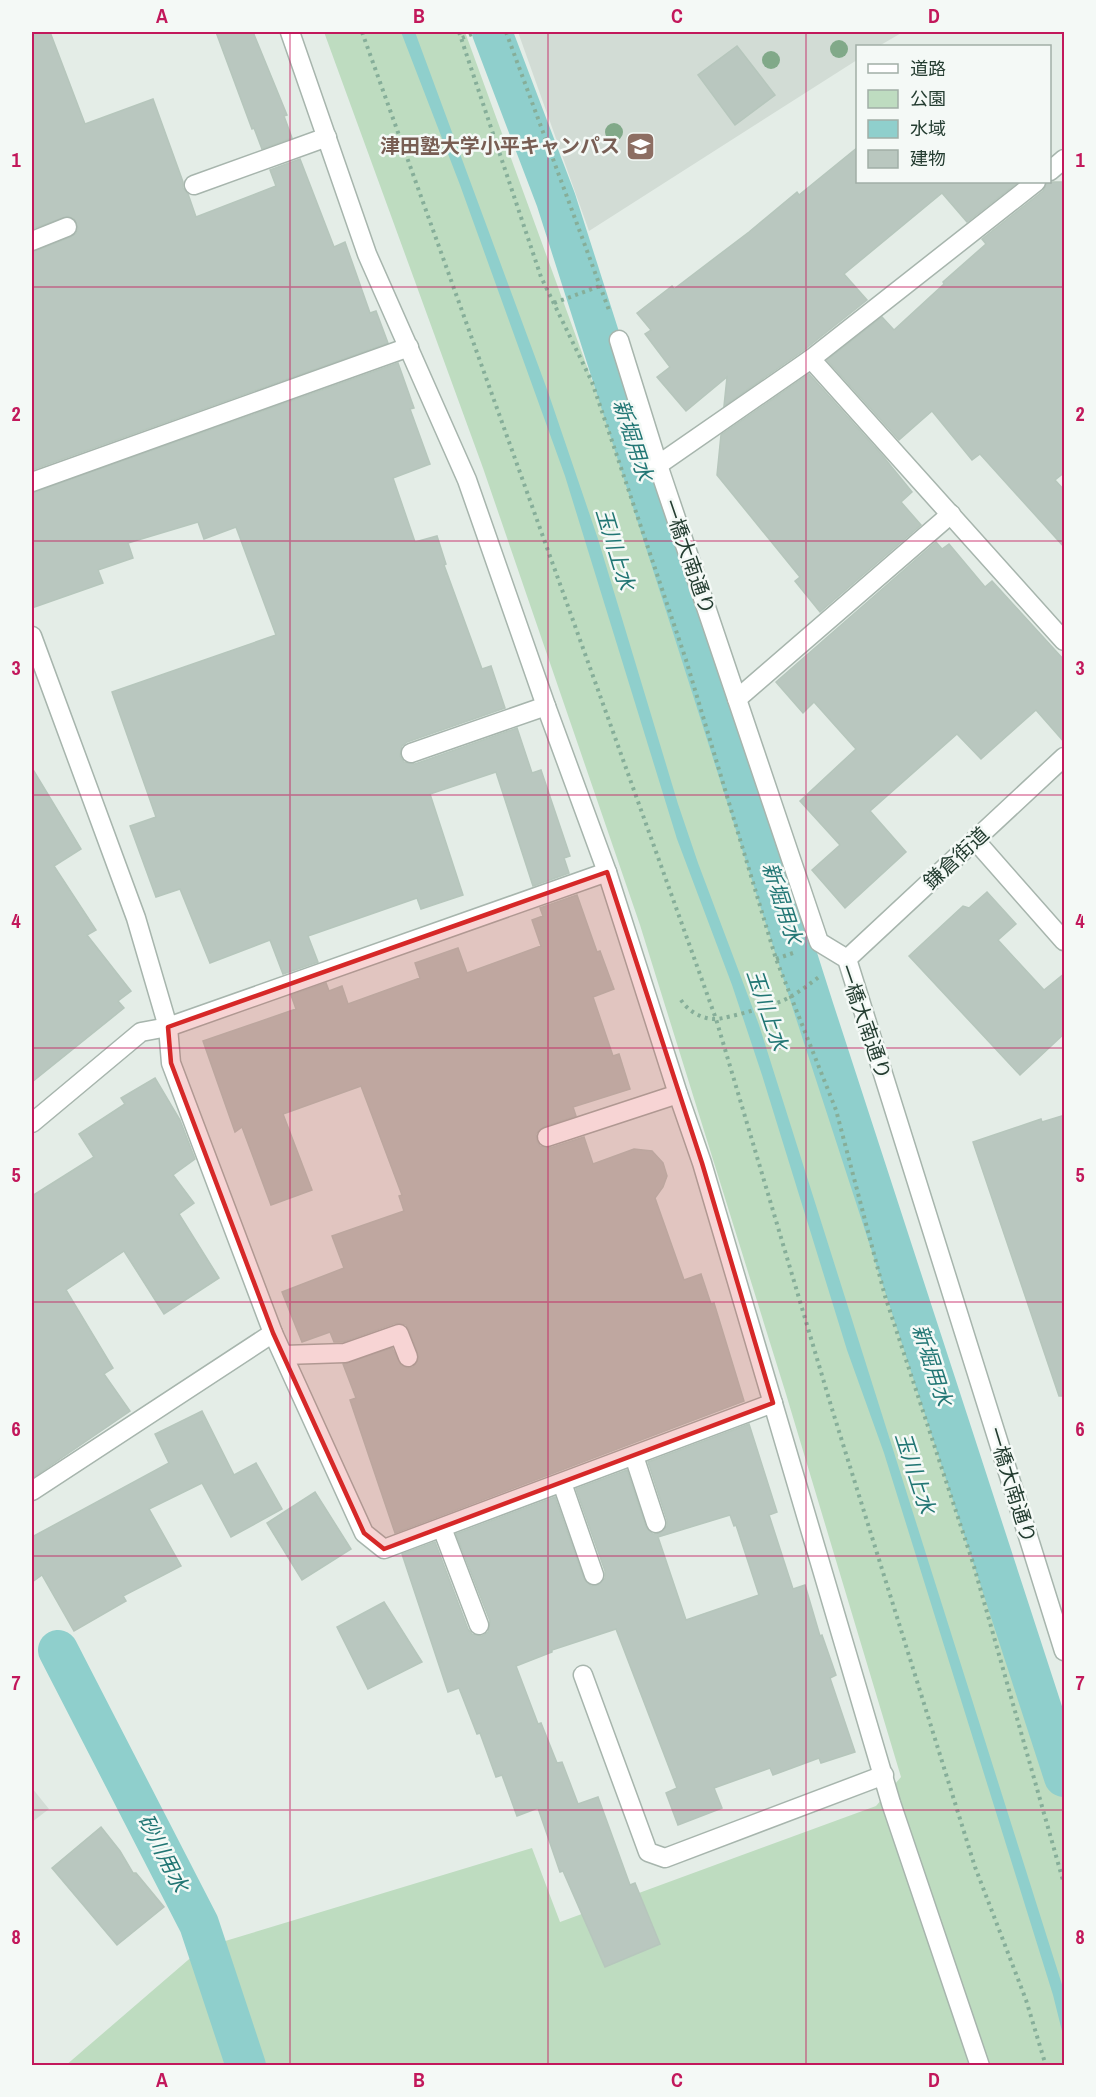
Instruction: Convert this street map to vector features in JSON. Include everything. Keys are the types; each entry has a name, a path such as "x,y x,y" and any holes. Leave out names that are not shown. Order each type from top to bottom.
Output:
{"street":[{"path":"290,32 367,254 467,480 607,872 702,1163 891,1803 980,2066"},
{"path":"194,185 327,137"},
{"path":"1051,170 1065,159"},
{"path":"658,465 811,359 1035,183"},
{"path":"32,241 67,227"},
{"name":"一橋大南通り","path":"619,340 658,465 819,942 847,959 1065,1651"},
{"path":"32,482 409,347"},
{"path":"811,359 1065,641"},
{"path":"737,699 951,514"},
{"path":"32,636 136,918 168,1027 171,1063 273,1333 364,1533 384,1549 773,1403"},
{"path":"411,753 546,706"},
{"name":"鎌倉街道","path":"847,959 1065,757"},
{"path":"975,840 1065,941"},
{"path":"32,1123 141,1032 168,1027 607,872"},
{"path":"547,1137 678,1094"},
{"path":"32,1491 273,1333"},
{"path":"284,1355 345,1353 399,1334 408,1357"},
{"path":"634,1456 657,1523"},
{"path":"562,1483 594,1575"},
{"path":"442,1528 479,1625"},
{"path":"583,1675 648,1852 665,1858 884,1775"}],"path":[{"path":"362,32 716,1019 832,1409 975,1867 1026,2000 1046,2066"},
{"path":"459,32 541,277 592,382 686,660 776,959 836,1110 885,1296 973,1563 1065,1884"},
{"path":"462,38 477,32"},
{"path":"506,32 619,340"},
{"path":"555,303 599,287"},
{"path":"716,1019 782,1000 802,990 816,979"}],"highlighted area":[{"path":"607,872 702,1163 773,1403 384,1549 364,1533 273,1333 171,1063 168,1027"}],"shaded area":[{"name":"津田塾大学小平キャンパス","path":"518,32 903,32 881,45 856,45 856,61 589,231"},
{"path":"32,1788 49,1809 32,1822"}],"green space":[{"path":"324,32 465,32 854,1099 1064,1757 1064,2065 65,2066 202,1948 532,1848 560,1922 876,1806 901,1777 786,1394 640,925 483,468"}],"water":[{"path":"401,32 415,32 548,392 598,539 678,804 759,1025 1064,1991 1064,2039 1053,1995 884,1453 847,1350 732,985 677,839 565,476 460,185"}],"building":[{"path":"32,32 50,32 85,124 153,99 183,182 183,188 188,194 196,217 276,186 270,170 300,159 334,247 345,242 370,313 376,311 388,343 32,470 32,252 71,237 78,228 74,219 68,216 32,229"},
{"path":"216,32 253,32 287,115 284,116 292,138 262,149 254,128 252,129"},
{"path":"737,46 775,95 735,125 698,75"},
{"path":"856,149 856,183 1017,183 967,222 942,193 844,274 867,300 804,350 724,406 727,377 686,411 657,377 670,367 645,334 651,330 637,313 672,286 674,289 797,192 799,195"},
{"path":"1065,182 1065,472 1055,480 1065,491 1065,548 980,454 972,460 932,411 899,440 827,360 882,317 894,330 986,244 982,239 1043,191 1047,183"},
{"path":"398,363 414,408 410,409 430,464 393,478 415,542 437,536 446,564 444,565 482,669 491,666 505,708 407,742 402,746 400,756 404,762 415,764 517,728 532,773 541,770 570,856 564,858 569,873 533,886 496,772 430,794 463,895 421,909 417,898 308,936 318,962 283,974 270,940 210,963 180,889 156,897 130,826 156,817 112,692 276,635 236,527 204,539 198,522 128,543 133,558 98,570 103,583 32,608 32,493"},
{"path":"809,374 912,492 901,502 921,525 820,612 795,581 800,577 717,475 721,435"},
{"path":"936,542 942,549 949,544 985,587 992,581 1065,661 1065,743 1036,710 981,759 957,734 870,811 906,852 845,908 812,870 840,845 800,801 856,749 814,702 803,713 776,682"},
{"path":"32,768 81,849 54,866 96,930 87,935 131,991 118,1001 124,1008 32,1082"},
{"path":"987,892 1016,924 998,940 1044,990 1065,973 1065,1033 1020,1075 909,956 963,906 969,908"},
{"path":"577,895 597,952 600,951 614,989 593,997 613,1056 619,1054 630,1089 573,1107 576,1116 543,1127 536,1134 537,1141 540,1146 550,1148 584,1137 593,1164 634,1149 652,1151 663,1163 667,1176 655,1198 684,1280 701,1274 711,1304 714,1303 744,1401 395,1533 350,1400 356,1398 343,1364 392,1348 401,1365 407,1368 413,1367 419,1358 409,1330 406,1325 396,1323 343,1342 334,1342 330,1332 302,1342 282,1292 344,1268 332,1236 404,1211 399,1196 402,1195 361,1086 283,1114 312,1190 271,1205 242,1127 235,1132 203,1041 296,1009 291,995 326,983 329,991 342,986 348,1004 420,978 415,963 458,948 467,973 541,946 532,920 543,916 540,908"},
{"path":"155,1078 180,1120 195,1159 173,1175 194,1203 179,1214 219,1278 164,1314 124,1251 66,1290 113,1368 104,1374 130,1411 32,1478 32,1196 94,1157 79,1134 125,1104 121,1098"},
{"path":"1065,1115 1065,1396 1059,1396 973,1142 1041,1119 1042,1122"},
{"path":"202,1411 234,1475 256,1463 282,1509 231,1537 202,1483 149,1509 181,1566 123,1596 126,1601 74,1631 42,1575 32,1582 32,1537 169,1463 155,1434"},
{"path":"749,1424 777,1512 769,1515 793,1589 805,1585 820,1636 822,1635 836,1675 830,1678 855,1752 821,1763 819,1758 773,1775 770,1768 714,1788 722,1808 678,1825 666,1793 677,1788 616,1629 552,1650 552,1652 516,1666 538,1724 541,1723 557,1763 562,1762 578,1804 598,1797 630,1885 635,1883 660,1944 605,1967 563,1871 560,1872 538,1808 517,1816 502,1775 496,1777 480,1733 477,1734 459,1688 448,1692 402,1554 435,1542 468,1629 472,1634 482,1636 488,1632 490,1621 456,1534 555,1497 584,1579 591,1586 598,1585 605,1578 605,1571 576,1489 627,1470 646,1527 653,1534 660,1533 667,1526 667,1520 648,1462","holes":["730,1515 734,1526 736,1525 759,1595 686,1620 658,1537"]},
{"path":"315,1492 351,1549 302,1580 267,1523"},
{"path":"384,1602 422,1662 368,1689 337,1627"},
{"path":"101,1827 120,1851 133,1873 136,1873 164,1907 117,1945 52,1868"}],"waterway":[{"name":"新堀用水","path":"492,32 556,200 814,1009 1064,1777"},
{"name":"砂川用水","path":"58,1650 199,1924 246,2066"}],"place":[{"name":"津田塾大学小平キャンパス","path":"641,146"}],"water label":[{"name":"玉川上水","path":"615,549"},
{"name":"玉川上水","path":"767,1010"},
{"name":"玉川上水","path":"915,1473"}]}
